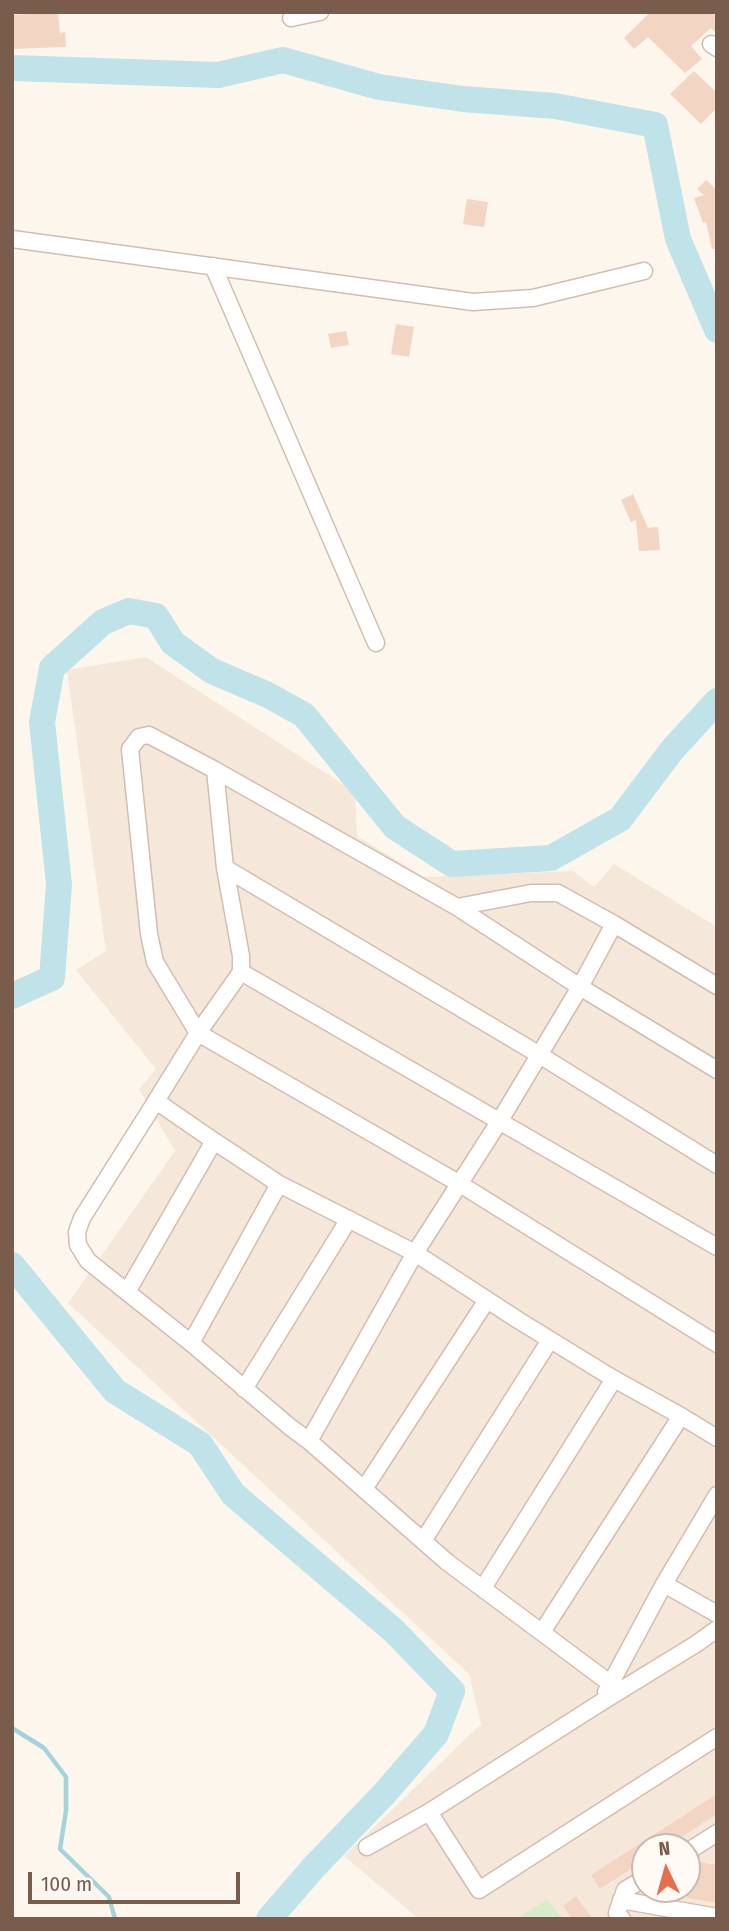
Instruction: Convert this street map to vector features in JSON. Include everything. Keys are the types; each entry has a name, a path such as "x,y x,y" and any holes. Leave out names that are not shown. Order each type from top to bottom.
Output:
{"street":[{"path":"291,18 320,12"},
{"path":"12,239 473,302 533,298 644,271"},
{"path":"213,266 376,643"},
{"path":"717,1070 580,987 457,907 215,769 149,735 138,737 130,748 149,934 155,962 198,1033 460,1184 717,1344"},
{"path":"215,769 225,868 241,956 241,972 198,1033 82,1218 77,1232 78,1245 88,1261 309,1441 447,1562 611,1684"},
{"path":"225,868 538,1054 717,1165"},
{"path":"457,907 531,893 558,893 717,985"},
{"path":"309,1441 415,1253 499,1122 580,987 614,924"},
{"path":"241,972 717,1247"},
{"path":"156,1101 279,1184 415,1253 614,1379 717,1438"},
{"path":"127,1292 214,1141"},
{"path":"191,1343 279,1184"},
{"path":"244,1389 349,1219"},
{"path":"364,1489 487,1300"},
{"path":"423,1541 550,1339"},
{"path":"482,1588 614,1379"},
{"path":"542,1632 681,1416"},
{"path":"600,1703 664,1584 717,1495"},
{"path":"664,1584 717,1614"},
{"path":"367,1847 429,1812 717,1629"},
{"path":"429,1812 479,1890 717,1737"},
{"path":"622,1919 617,1913 625,1890 631,1886"},
{"path":"621,1900 717,1917"}],"shaded area":[{"path":"146,657 355,792 357,836 424,877 573,871 594,887 614,864 717,927 717,1919 419,1919 344,1856 481,1724 469,1674 68,1303 175,1151 139,1089 156,1069 76,970 106,951 67,670"}],"green space":[{"path":"547,1899 563,1919 516,1919"}],"building":[{"path":"58,12 60,33 65,32 66,47 12,49 12,15"},
{"path":"650,12 712,12 717,17 717,34 711,28 691,46 702,59 685,73 648,37 634,49 624,38"},
{"path":"694,71 717,93 717,108 701,124 670,94"},
{"path":"706,180 717,190 717,249 712,249 706,222 703,223 694,198 704,195 697,189"},
{"path":"467,199 488,202 484,227 463,224"},
{"path":"396,324 414,327 409,357 391,354"},
{"path":"346,331 349,345 331,348 328,334"},
{"path":"633,494 648,528 658,527 660,550 639,551 636,520 631,522 621,500"},
{"path":"717,1794 717,1814 688,1833 656,1833"},
{"path":"631,1849 631,1869 600,1889 591,1875"},
{"path":"701,1862 717,1865 717,1903 701,1900"},
{"path":"576,1896 593,1919 572,1919 563,1906"}],"waterway":[{"path":"12,68 218,75 283,60 379,87 463,99 555,106 655,125 678,239 717,330"},
{"path":"12,996 52,978 59,884 42,722 52,668 103,622 129,611 156,616 173,643 212,671 268,695 304,715 395,827 452,864 551,858 620,819 672,750 717,701"},
{"path":"12,1265 115,1391 200,1444 233,1494 394,1631 452,1691 436,1734 269,1919"},
{"path":"12,1728 44,1748 66,1777 66,1811 60,1849 109,1897 115,1919"}]}
